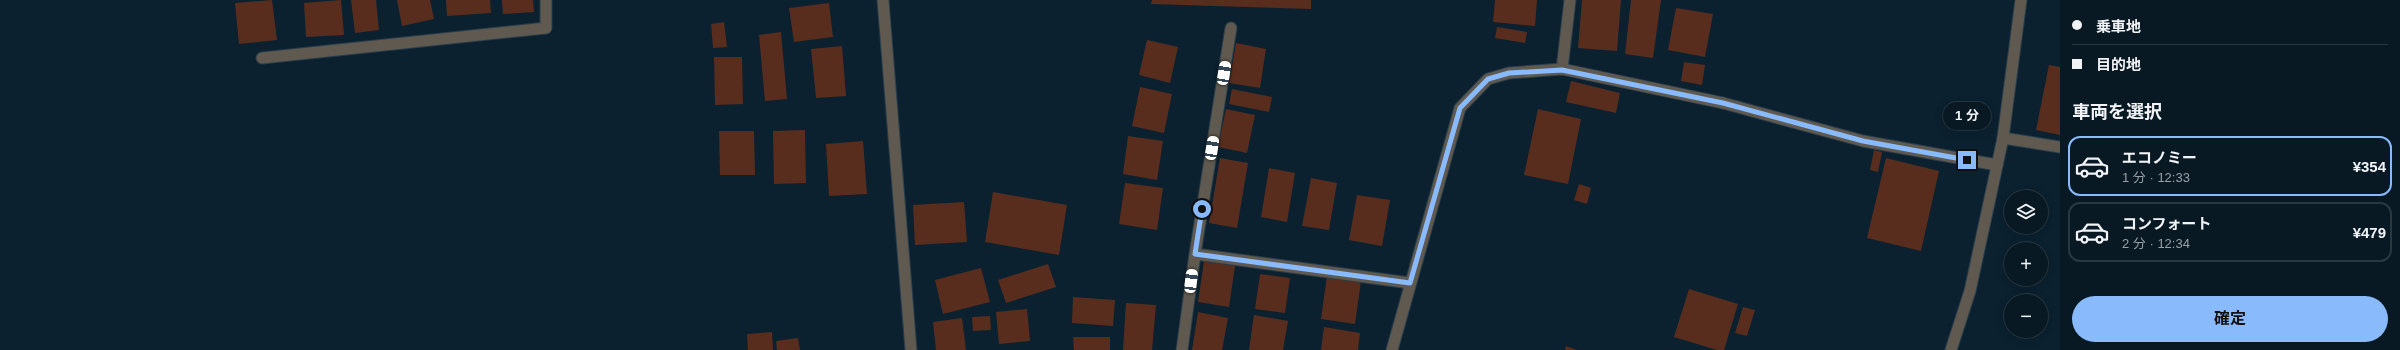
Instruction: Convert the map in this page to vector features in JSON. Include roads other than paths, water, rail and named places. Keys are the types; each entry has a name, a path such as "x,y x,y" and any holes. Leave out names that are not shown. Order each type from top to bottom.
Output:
{"street":[{"path":"262,58 546,28 546,0"},
{"path":"883,0 911,350"},
{"path":"1562,70 1570,0"},
{"path":"1952,350 1970,291 2003,138 2021,0"},
{"path":"1182,350 1195,254 1231,28"},
{"path":"1392,350 1460,108 1488,79 1509,73 1562,70 1723,103 1863,141 1997,165"},
{"path":"2003,138 2060,147"},
{"path":"1195,254 1410,283"}]}
